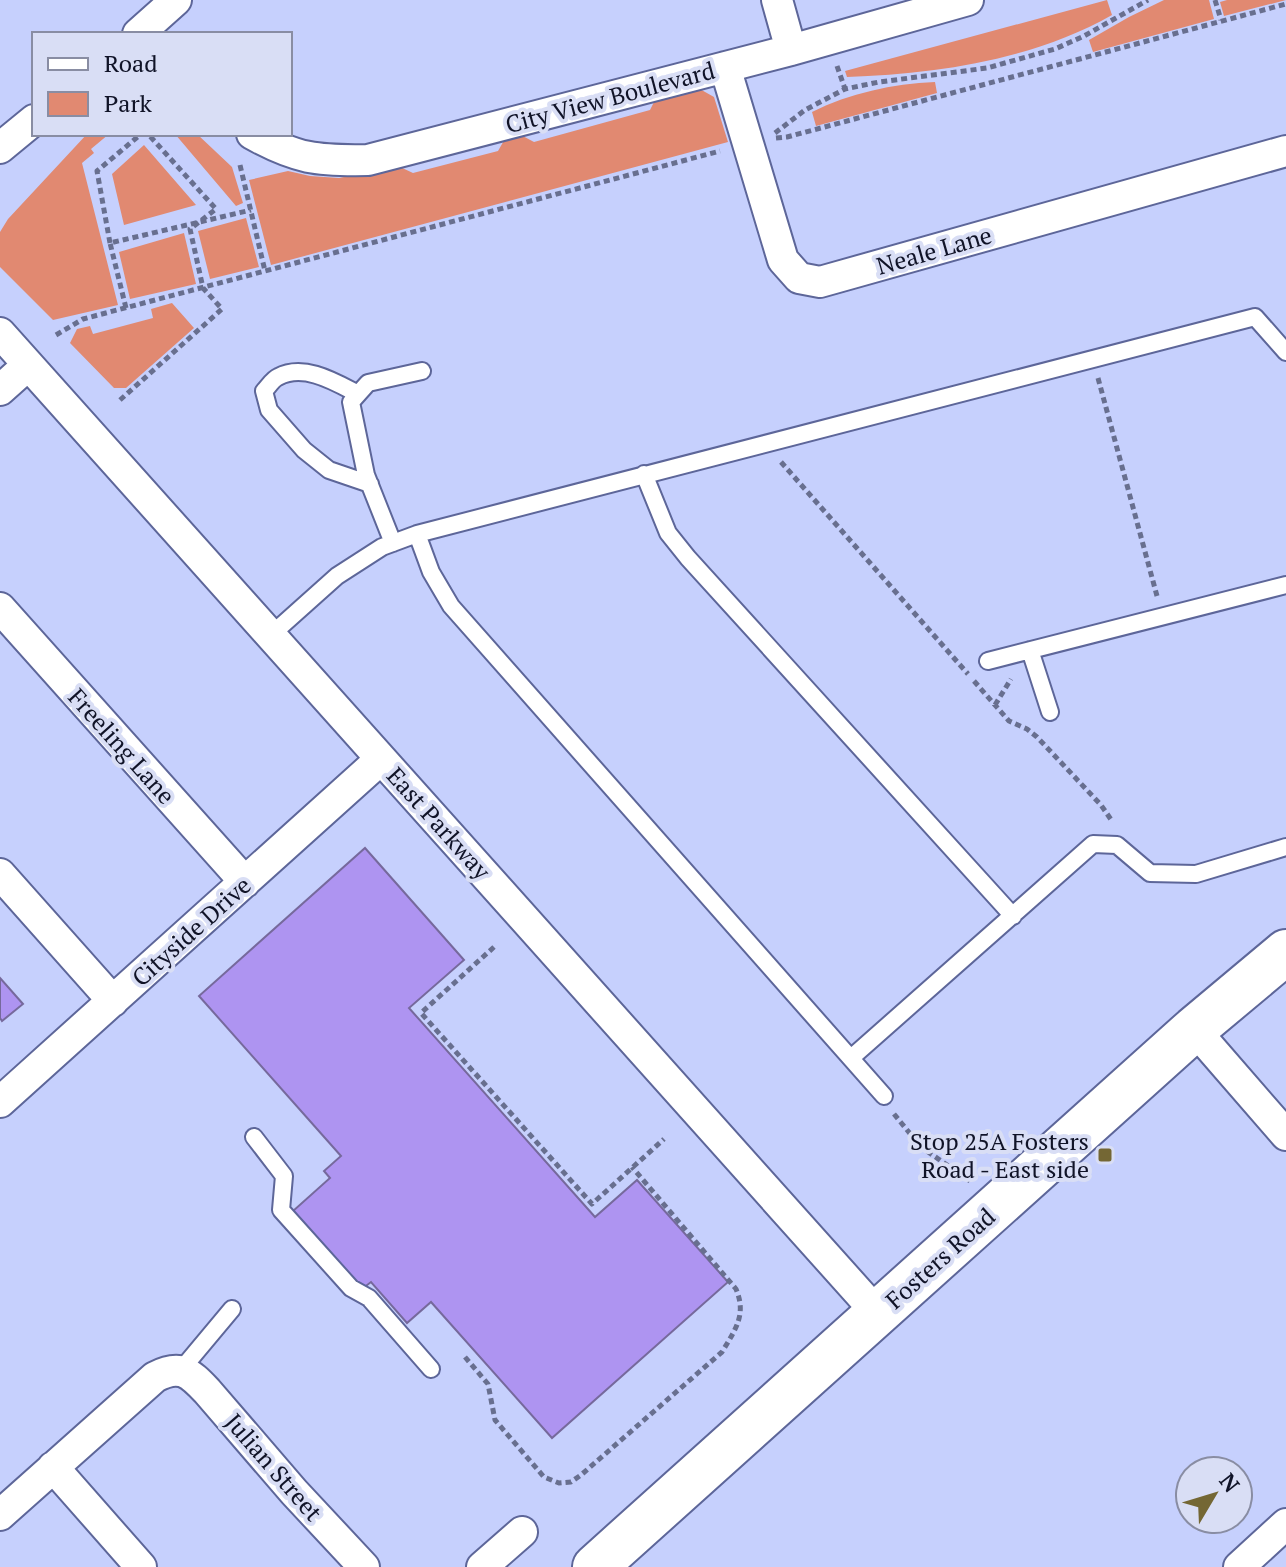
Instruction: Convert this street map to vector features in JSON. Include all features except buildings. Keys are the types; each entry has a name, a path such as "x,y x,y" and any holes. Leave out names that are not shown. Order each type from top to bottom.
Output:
{"main road":[{"name":"Fosters Road","path":"595,1567 1194,1029 1286,952"}],"street":[{"path":"147,31 176,0"},
{"path":"777,0 791,50"},
{"name":"City View Boulevard","path":"256,136 281,150 323,161 368,160 791,50 968,0"},
{"name":"Neale Lane","path":"725,67 783,260 799,278 820,282 1286,151"},
{"path":"0,148 32,122"},
{"name":"East Parkway","path":"0,333 878,1314"},
{"path":"0,390 28,365"},
{"name":"Freeling Lane","path":"0,608 245,882"},
{"name":"Cityside Drive","path":"0,1102 381,759"},
{"path":"0,874 113,1001"},
{"path":"1194,1029 1286,1135"},
{"path":"0,1515 155,1377 168,1370 181,1370"},
{"name":"Julian Street","path":"181,1370 195,1378 364,1567"},
{"path":"53,1467 141,1567"},
{"path":"1239,1567 1286,1524"},
{"path":"482,1567 522,1532"}],"lane":[{"path":"271,635 337,576 382,547 417,534 1255,317 1286,352"},
{"path":"393,543 370,484 351,402 368,383 422,371"},
{"path":"358,394 306,372 278,377 264,391 269,410 304,450 329,470 370,484"},
{"path":"644,474 668,533 688,558 1013,916"},
{"path":"417,534 431,572 451,606 884,1096"},
{"path":"988,661 1286,585"},
{"path":"1030,650 1050,712"},
{"path":"851,1058 1093,844 1117,845 1150,873 1196,874 1286,847"},
{"path":"254,1137 284,1176 281,1210 351,1288 369,1298 431,1369"},
{"path":"181,1370 232,1309"}],"path":[{"path":"1148,0 1097,30 1055,49 987,68 845,89 805,110 767,138 802,133 1286,4"},
{"path":"1215,0 1221,20"},
{"path":"126,308 97,171 139,136"},
{"path":"120,400 222,309 203,288 190,229 216,209 152,136"},
{"path":"56,335 83,319 748,144"},
{"path":"240,165 265,271"},
{"path":"110,243 251,210"},
{"path":"1095,369 1163,616"},
{"path":"780,461 1009,721 1037,737 1101,805 1115,825"},
{"path":"995,705 1013,676"},
{"path":"494,947 421,1013 592,1204 664,1139"},
{"path":"884,1096 921,1147 971,1182"},
{"path":"465,1357 488,1384 495,1420 544,1477 559,1483 571,1482 581,1475 722,1352 736,1328 743,1305 736,1289 632,1167"}],"green space":[{"path":"1107,0 1112,15 1082,30 1017,54 914,72 847,77 845,71"},
{"path":"1164,0 1209,0 1214,19 1093,52 1089,40"},
{"path":"1286,0 1224,16 1220,2"},
{"path":"935,82 937,93 816,126 812,112 841,100 887,87"},
{"path":"698,88 714,97 728,142 271,265 249,180 288,171 339,178 398,166 413,173 498,151 506,137 519,134 534,142 650,110 657,96"},
{"path":"85,136 107,136 91,149 94,153 82,163 118,305 53,320 0,267 0,232 8,219"},
{"path":"177,136 199,136 232,167 243,203 236,206"},
{"path":"144,145 196,205 124,225 112,174"},
{"path":"246,218 259,267 210,279 198,231"},
{"path":"184,233 196,284 130,299 119,252"},
{"path":"172,303 194,328 126,388 114,388 70,343 77,329 90,326 93,334 153,318 151,309"}],"place":[{"name":"Stop 25A Fosters Road - East side","path":"1105,1155"}]}
